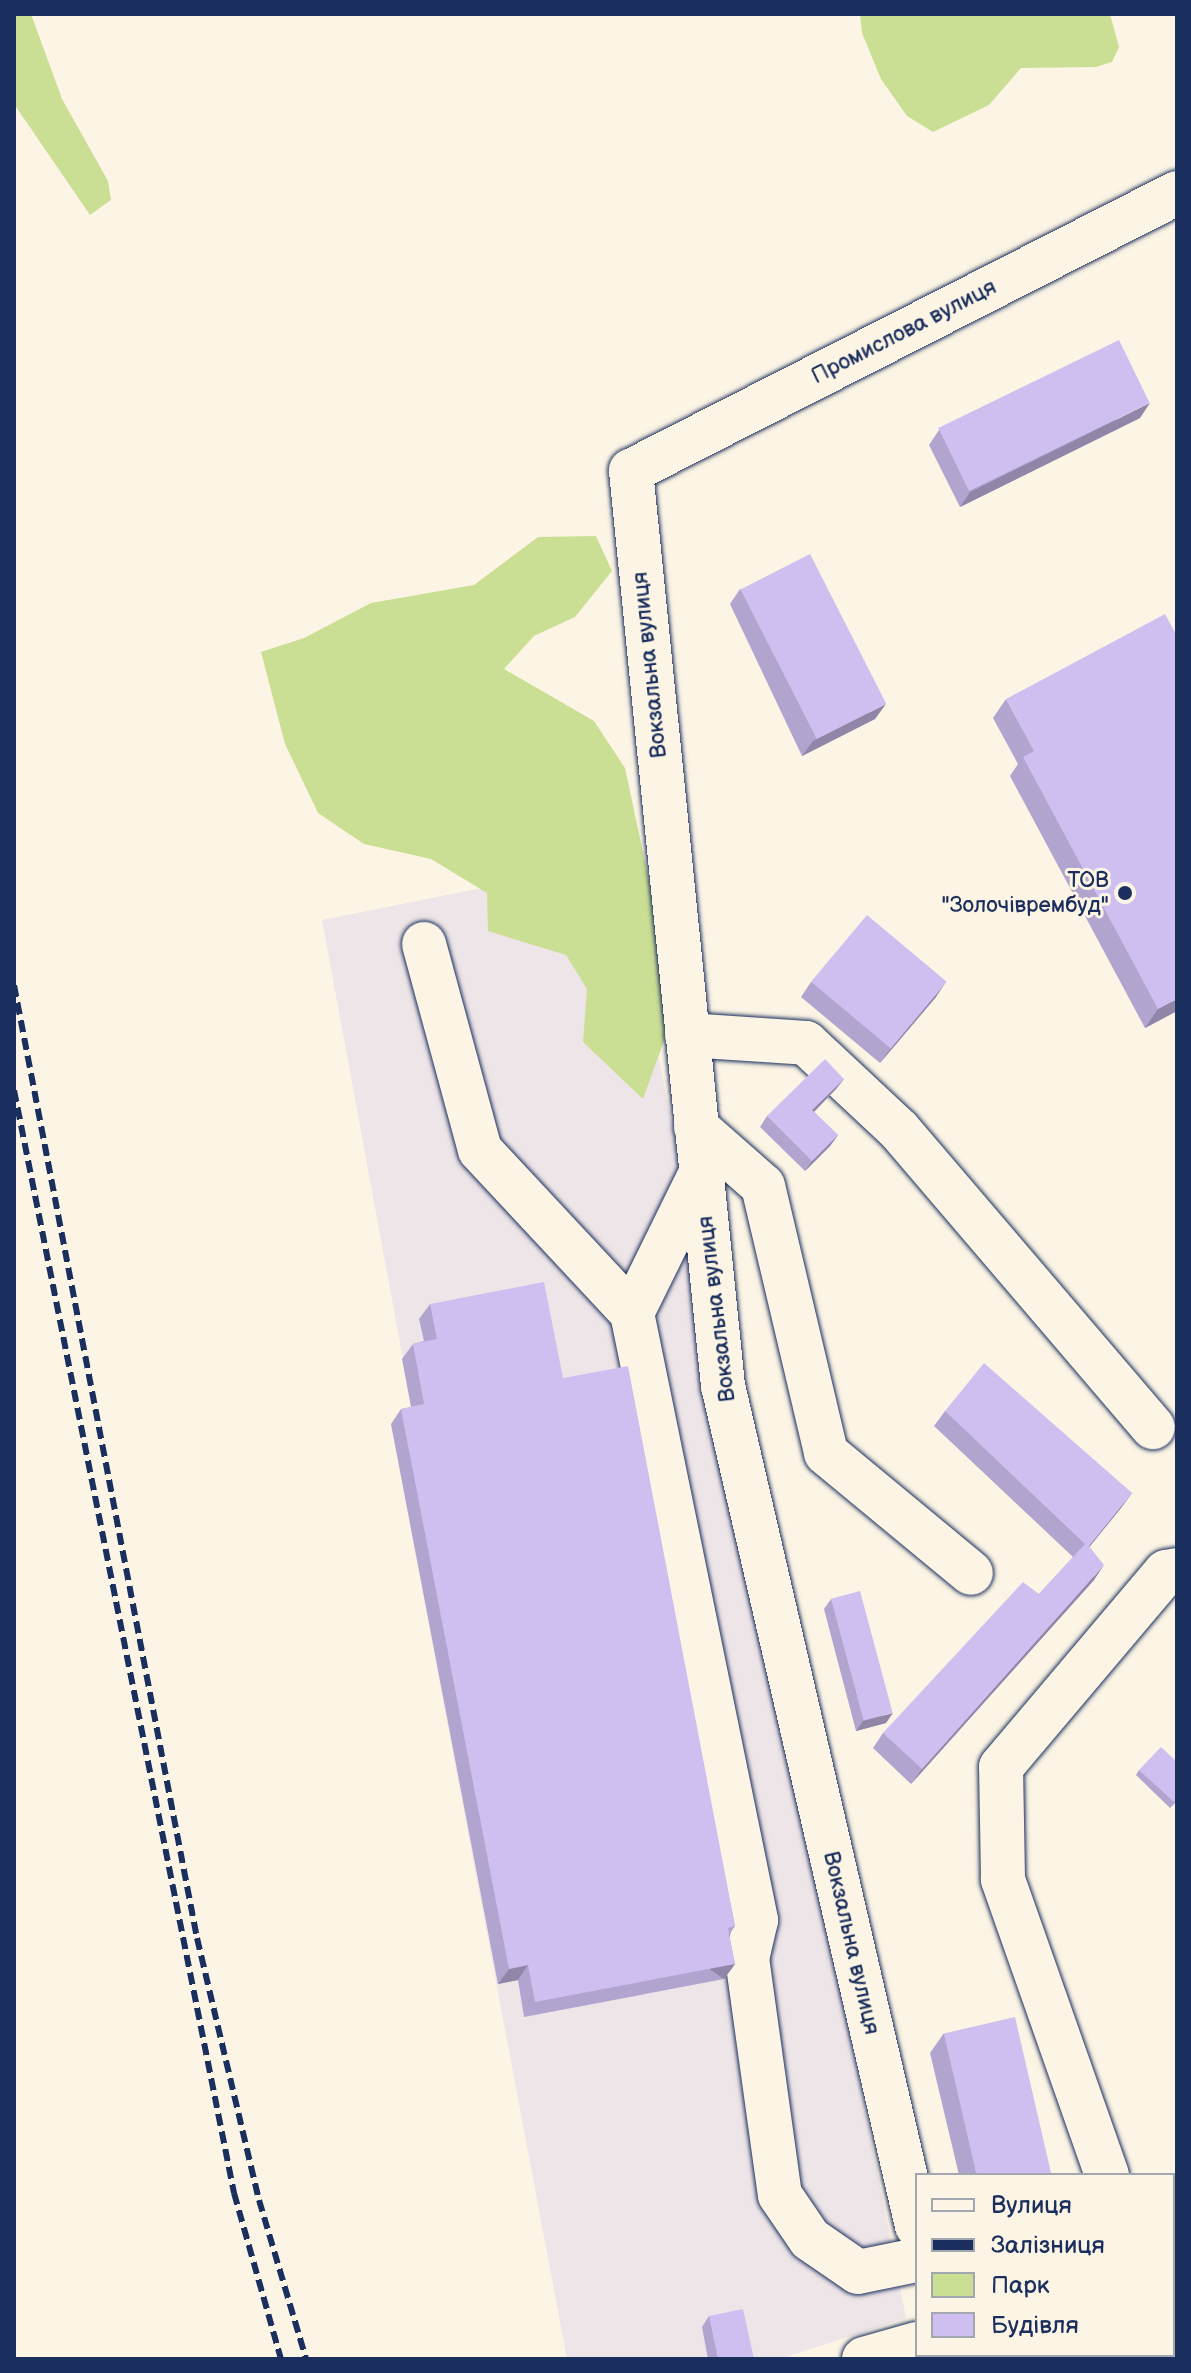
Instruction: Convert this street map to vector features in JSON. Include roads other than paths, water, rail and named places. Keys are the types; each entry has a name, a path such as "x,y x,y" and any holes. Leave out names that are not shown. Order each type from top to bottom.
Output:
{"street":[{"name":"Промислова вулиця","path":"631,471 1177,193"},
{"name":"Вокзальна вулиця","path":"631,471 723,1386 915,2217"},
{"path":"424,944 480,1150 632,1313 756,1920 747,1958 780,2195 810,2239 858,2272 915,2260"},
{"path":"687,1035 806,1043 899,1130 1153,1427"},
{"path":"696,1127 763,1186 826,1453 971,1573"},
{"path":"632,1313 701,1173"},
{"path":"1106,2173 1003,1879 1001,1767 1166,1572 1177,1570"},
{"path":"864,2359 915,2345"}],"railway":[{"path":"14,985 197,1938 259,2200 306,2359"},
{"path":"14,1090 234,2193 281,2359"}],"place":[{"name":"ТОВ \"Золочіврембуд\"","path":"1125,893"}]}
